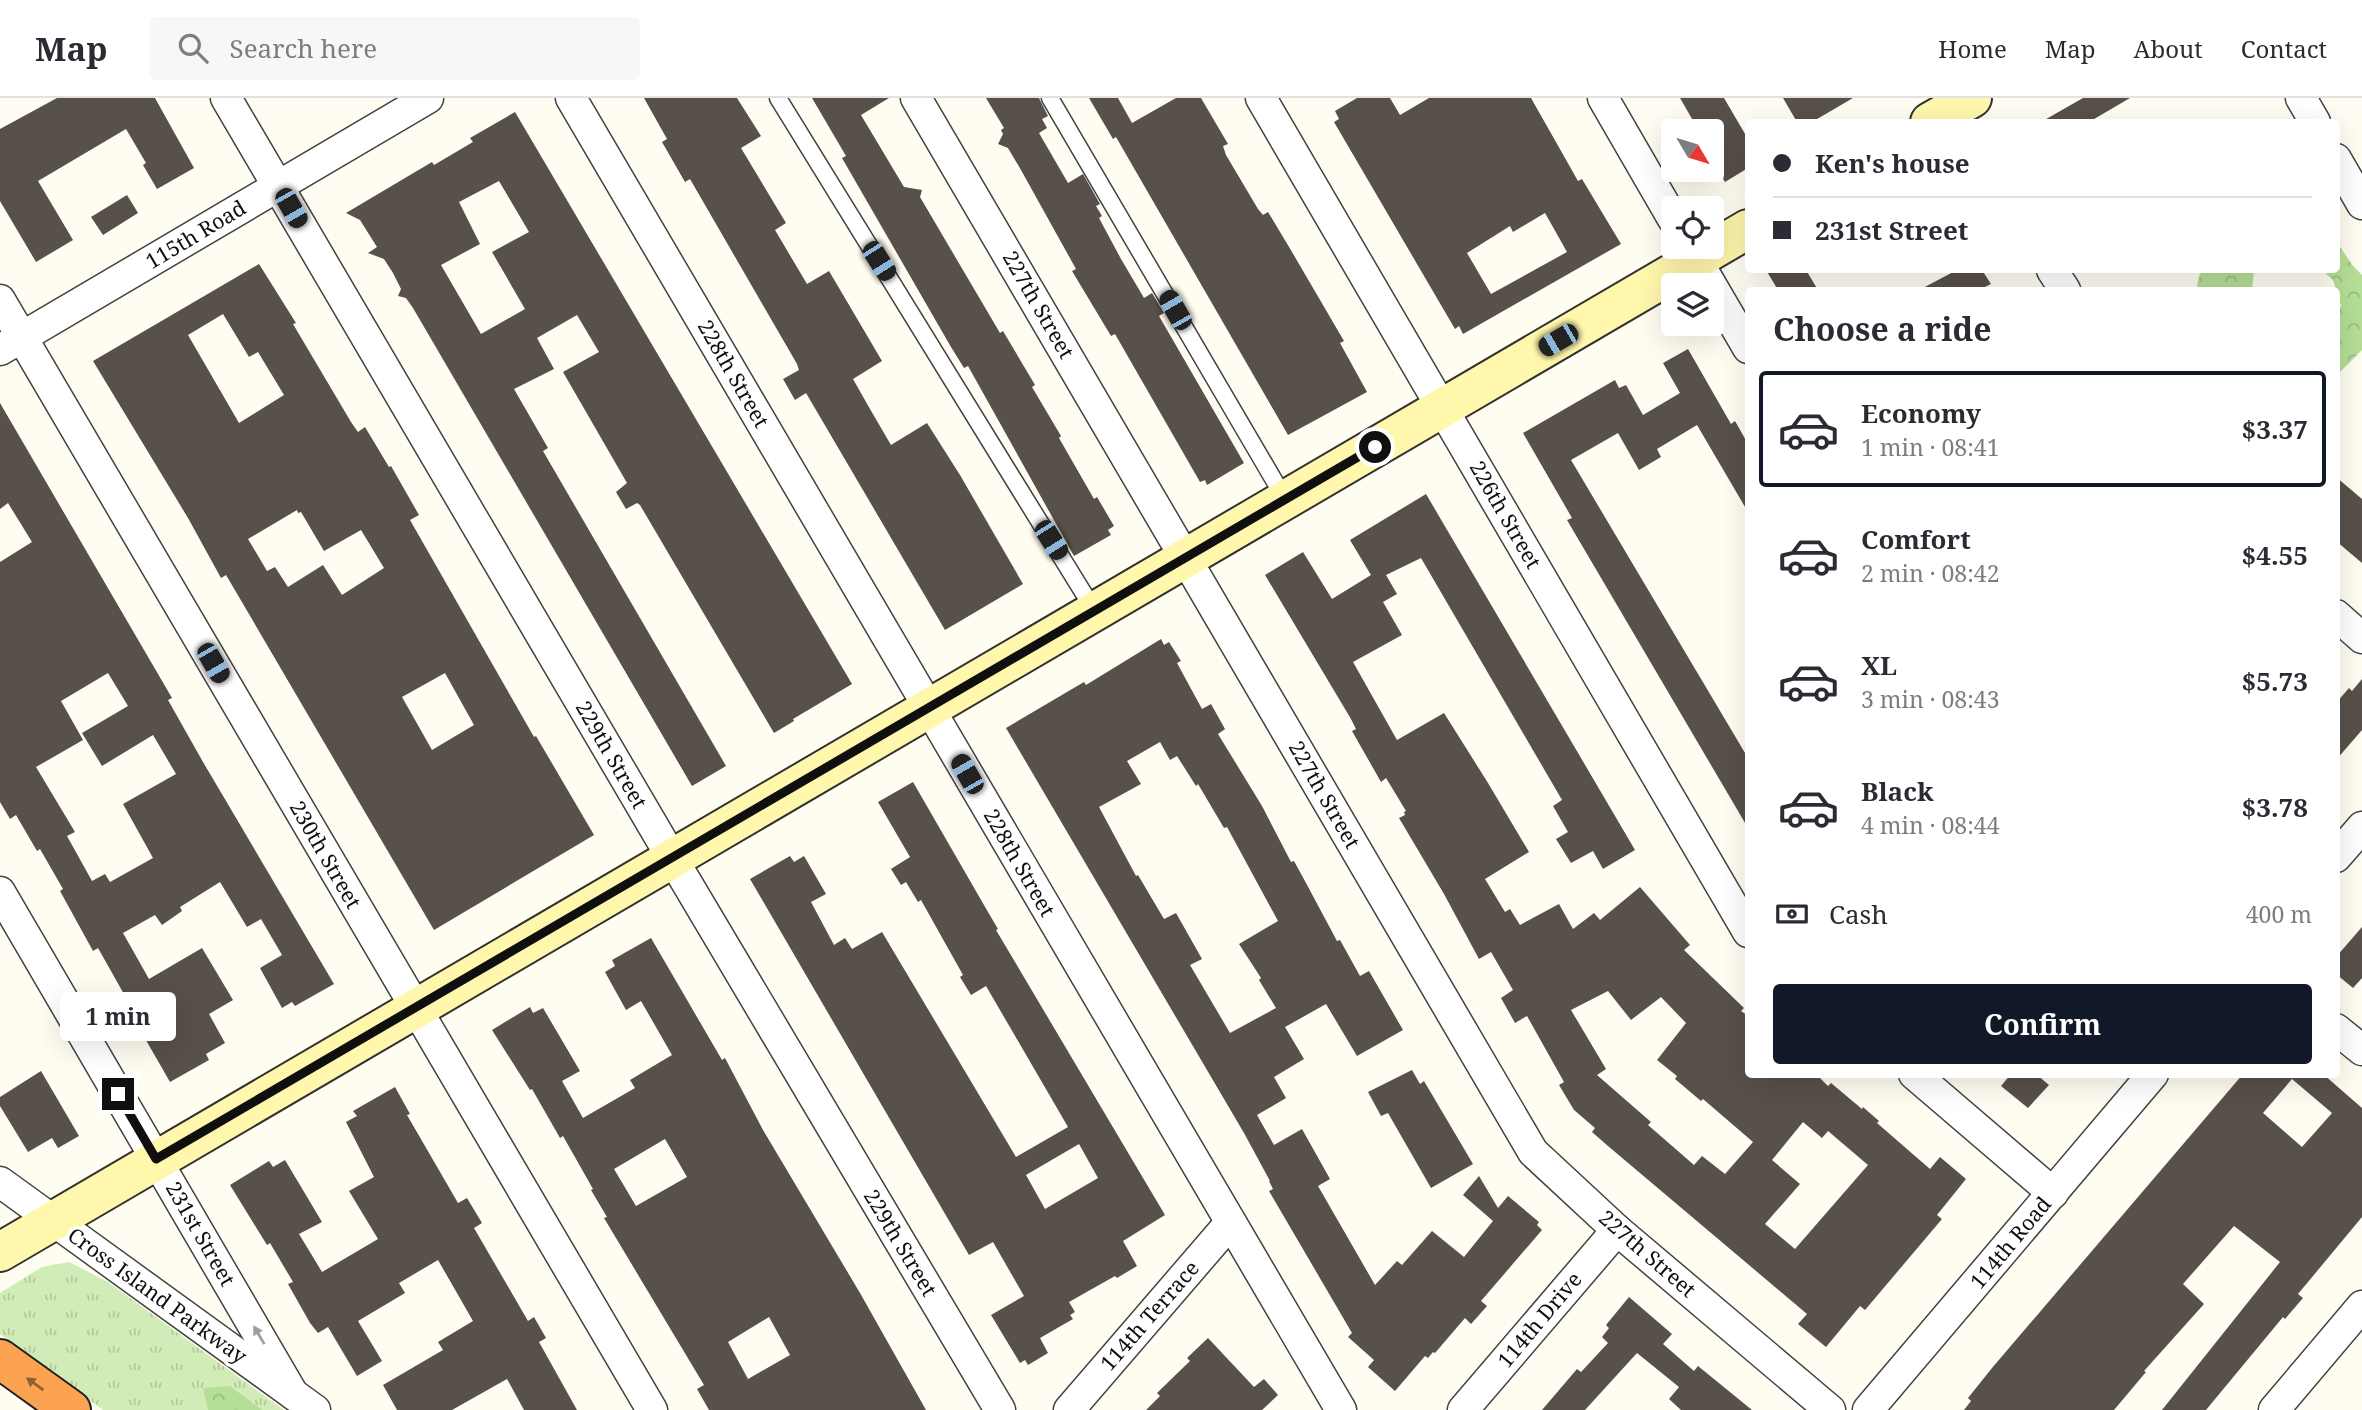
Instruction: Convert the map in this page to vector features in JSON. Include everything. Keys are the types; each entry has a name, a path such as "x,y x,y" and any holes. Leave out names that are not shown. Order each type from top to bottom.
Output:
{"highway":[{"path":"0,1359 71,1410"}],"main road":[{"path":"1724,239 1745,230"},
{"path":"0,1252 1443,408 1683,259"}],"street":[{"name":"229th Street","path":"226,98 1000,1410"},
{"name":"115th Road","path":"11,344 428,98"},
{"name":"228th Street","path":"571,98 1341,1410"},
{"name":"227th Street","path":"916,98 1533,1152 1617,1230 1830,1410"},
{"name":"226th Street","path":"1261,98 1745,927"},
{"path":"1603,98 1661,198"},
{"path":"2301,98 2313,119"},
{"path":"2340,166 2362,204"},
{"path":"1696,259 1745,343"},
{"name":"230th Street","path":"0,300 11,344 415,1009 652,1410"},
{"path":"2340,619 2362,638"},
{"path":"2340,852 2362,827"},
{"name":"231st Street","path":"0,892 156,1159 304,1402"},
{"path":"2340,1032 2362,1051"},
{"path":"1919,1078 2053,1193"},
{"name":"114th Road","path":"1868,1410 2150,1078"},
{"name":"Cross Island Parkway","path":"0,1182 304,1402"},
{"name":"114th Terrace","path":"1069,1410 1230,1223"},
{"name":"114th Drive","path":"1464,1410 1617,1230"},
{"path":"2274,1410 2362,1306"}],"lane":[{"path":"778,98 1094,610"},
{"path":"1050,98 1285,499"}],"green space":[{"path":"2340,247 2362,275 2362,350 2340,372 2340,287 2335,287 2333,280 2325,273 2340,273"},
{"path":"2200,273 2254,273 2252,287 2197,285"},
{"path":"69,1262 108,1282 284,1410 103,1410 0,1334 0,1293 42,1267"},
{"path":"230,1386 262,1410 208,1410 203,1388"}],"building":[{"path":"57,98 155,98 194,168 157,189 143,165 146,163 126,129 38,181 73,240 36,262 0,201 0,129"},
{"path":"644,98 737,98 761,136 741,148 786,223 775,230 807,284 829,271 882,361 853,379 891,445 927,423 1023,584 945,630 806,393 795,400 783,379 799,370 797,364 690,179 685,182 662,142 667,139"},
{"path":"812,98 889,98 861,115 904,187 922,190 920,197 1000,333 1003,331 1035,385 1032,387 1061,436 1059,438 1094,499 1097,497 1114,526 1108,530 1111,535 1074,556 968,366 964,368 951,347 842,158 846,156"},
{"path":"986,98 1039,98 1048,116 1042,119 1047,128 1039,133 1068,183 1083,174 1100,204 1096,206 1102,216 1099,218 1121,259 1144,298 1152,293 1164,313 1159,316 1244,463 1207,485 1205,480 1200,482 1115,334 1111,336 1072,271 1076,269 1008,148 998,144 1003,134 1001,130 1004,128"},
{"path":"1089,98 1118,98 1132,123 1176,98 1201,98 1228,144 1223,146 1226,155 1258,209 1263,215 1268,212 1292,252 1344,341 1340,343 1367,392 1288,435 1116,137 1113,139"},
{"path":"1357,98 1390,98 1400,115 1429,98 1531,98 1578,181 1582,179 1621,244 1463,334 1459,326 1455,329 1334,122 1339,119 1335,111","holes":["1545,213 1567,252 1491,294 1467,253 1510,226 1513,232"]},
{"path":"1680,98 1724,98 1745,134 1745,170 1725,182 1724,119 1692,119"},
{"path":"1783,98 1853,98 1817,119 1795,119"},
{"path":"2083,98 2130,98 2094,119 2046,119"},
{"path":"515,112 852,684 774,733 640,505 637,503 626,509 616,492 627,483 563,372 599,352 577,315 537,338 554,369 514,389 548,448 543,451 726,766 692,786 413,308 406,298 398,296 401,289 393,273 384,259 368,253 377,247 360,220 346,213 432,162 434,165 473,142 470,138","holes":["499,181 529,232 492,252 525,309 481,334 441,265 480,244 459,202"]},
{"path":"127,195 138,213 103,235 91,217"},
{"path":"259,264 296,323 293,324 351,422 358,432 365,427 389,467 391,466 419,515 410,520 534,737 536,736 594,835 434,930 229,580 226,575 221,578 93,361","holes":["223,314 249,357 258,352 284,395 239,423 188,335","297,510 298,513 301,512 324,551 361,530 384,568 342,595 323,565 288,587 275,567 267,571 248,539","445,673 474,725 432,750 402,697"]},
{"path":"1768,273 1808,273 1816,287 1776,287"},
{"path":"1951,273 1984,273 1991,284 1985,287 1925,287"},
{"path":"1688,349 1731,424 1735,421 1745,439 1745,507 1697,425 1657,449 1661,457 1639,470 1618,433 1571,460 1745,753 1745,823 1567,520 1572,518 1523,433 1615,380 1619,388 1626,385 1643,415 1680,393 1663,363"},
{"path":"0,403 172,698 168,700 203,762 334,984 295,1006 292,1002 282,1008 260,968 282,955 261,919 247,927 220,882 180,907 182,911 162,925 155,915 123,933 149,979 202,948 233,1000 209,1014 225,1043 206,1054 209,1060 170,1082 98,948 93,951 40,849 37,851 16,815 10,819 0,802 0,562 32,542 8,503 0,509","holes":["108,673 128,706 82,733 102,766 153,735 176,774 123,804 153,858 110,882 105,874 92,881 67,836 75,832 36,767 83,740 61,701"]},
{"path":"2340,480 2362,499 2362,563 2340,544"},
{"path":"1426,494 1635,850 1603,869 1593,851 1571,863 1556,839 1568,832 1553,806 1562,800 1421,558 1386,575 1397,594 1383,602 1402,635 1353,662 1397,740 1444,713 1488,783 1529,852 1485,879 1505,912 1510,909 1520,925 1559,904 1573,929 1594,913 1600,920 1640,887 1690,945 1684,950 1744,1008 1741,1011 1745,1014 1745,1078 1820,1078 1828,1086 1831,1083 1862,1109 1863,1107 1879,1121 1877,1123 1930,1169 1940,1157 1966,1179 1937,1215 1942,1219 1865,1310 1860,1306 1826,1347 1798,1324 1807,1314 1592,1132 1595,1128 1574,1110 1559,1085 1564,1082 1527,1016 1515,1023 1501,998 1513,990 1491,952 1479,959 1399,818 1405,815 1406,811 1386,778 1381,782 1352,731 1356,729 1351,719 1265,575 1303,552 1332,599 1371,575 1350,540","holes":["1608,991 1631,1020 1661,997 1686,1023 1657,1060 1677,1076 1675,1079 1753,1142 1725,1174 1702,1156 1694,1165 1648,1125 1651,1122 1597,1075 1606,1069 1571,1010","1803,1122 1822,1138 1828,1131 1868,1165 1795,1249 1765,1224 1800,1184 1772,1160"]},
{"path":"1161,639 1164,645 1169,642 1181,661 1177,663 1202,709 1211,704 1225,729 1218,734 1262,806 1291,862 1294,861 1337,941 1340,940 1360,976 1369,971 1403,1030 1357,1056 1326,1004 1285,1027 1304,1059 1274,1077 1286,1098 1257,1115 1274,1145 1302,1129 1330,1179 1318,1186 1375,1285 1397,1261 1402,1265 1432,1231 1464,1257 1493,1221 1463,1195 1479,1176 1498,1208 1508,1196 1539,1222 1537,1225 1542,1230 1481,1301 1487,1306 1471,1324 1465,1318 1435,1353 1428,1358 1425,1356 1395,1391 1368,1367 1374,1360 1348,1337 1352,1333 1269,1191 1273,1189 1270,1181 1244,1133 1006,728 1084,682 1086,685","holes":["1160,742 1170,760 1177,756 1196,786 1198,784 1224,828 1227,827 1278,921 1239,944 1276,1008 1230,1033 1190,965 1202,959 1176,913 1164,919 1138,875 1136,876 1099,807 1141,784 1127,761"]},
{"path":"2362,679 2362,730 2340,755 2340,698 2349,688 2352,691"},
{"path":"913,782 998,929 996,930 1165,1215 1123,1241 1137,1266 1069,1302 1075,1312 1070,1315 1073,1319 1040,1338 1048,1353 1028,1365 1025,1360 1020,1363 991,1315 1024,1296 993,1242 969,1255 750,879 790,856 794,862 804,856 826,894 811,902 834,945 845,938 852,949 882,932 1016,1157 1068,1127 986,986 971,995 960,977 963,975 921,900 918,902 906,882 901,885 891,869 910,857 878,802","holes":["1079,1144 1098,1178 1045,1209 1026,1175"]},
{"path":"2362,927 2362,978 2353,988 2340,977 2340,952"},
{"path":"651,938 722,1060 725,1058 763,1130 926,1410 709,1410 697,1389 704,1385 604,1218 607,1217 563,1136 560,1138 532,1089 530,1090 492,1030 530,1007 533,1013 543,1008 580,1071 562,1081 583,1118 635,1088 630,1080 672,1055 641,1001 626,1010 605,972 615,966 612,960","holes":["665,1139 687,1177 636,1206 614,1169","769,1317 790,1355 748,1379 728,1342"]},
{"path":"1412,1070 1420,1084 1424,1081 1473,1164 1431,1188 1388,1113 1381,1116 1368,1092"},
{"path":"41,1071 79,1136 58,1148 52,1138 28,1152 0,1106 0,1097"},
{"path":"2008,1078 2041,1078 2049,1085 2028,1108 2001,1086"},
{"path":"2240,1078 2328,1078 2362,1108 2362,1217 2298,1294 2303,1298 2285,1319 2283,1317 2206,1410 2162,1410 2280,1262 2234,1226 2183,1284 2204,1304 2144,1371 2146,1372 2114,1410 1964,1410 1971,1401 1968,1398","holes":["2292,1079 2332,1113 2302,1147 2263,1113"]},
{"path":"395,1087 410,1114 407,1115 458,1203 467,1198 482,1223 474,1228 528,1321 534,1317 546,1338 539,1342 577,1410 524,1410 507,1379 452,1410 397,1410 383,1385 443,1350 438,1342 473,1321 438,1260 399,1283 405,1293 358,1321 382,1361 357,1376 328,1327 318,1333 310,1323 288,1284 293,1282 230,1185 269,1161 273,1167 285,1160 322,1222 299,1234 322,1272 378,1239 349,1191 374,1177 346,1122 357,1116 353,1111"},
{"path":"1629,1297 1672,1334 1663,1344 1694,1371 1698,1366 1752,1410 1681,1410 1669,1399 1679,1387 1637,1353 1585,1410 1542,1410 1577,1369 1581,1372 1608,1343 1602,1337 1609,1328 1606,1325"},
{"path":"1208,1338 1254,1387 1264,1379 1278,1395 1262,1410 1146,1410 1160,1396 1157,1393 1190,1361 1187,1358"}],"route":[{"path":"118,1094 156,1159 1375,447"}]}
